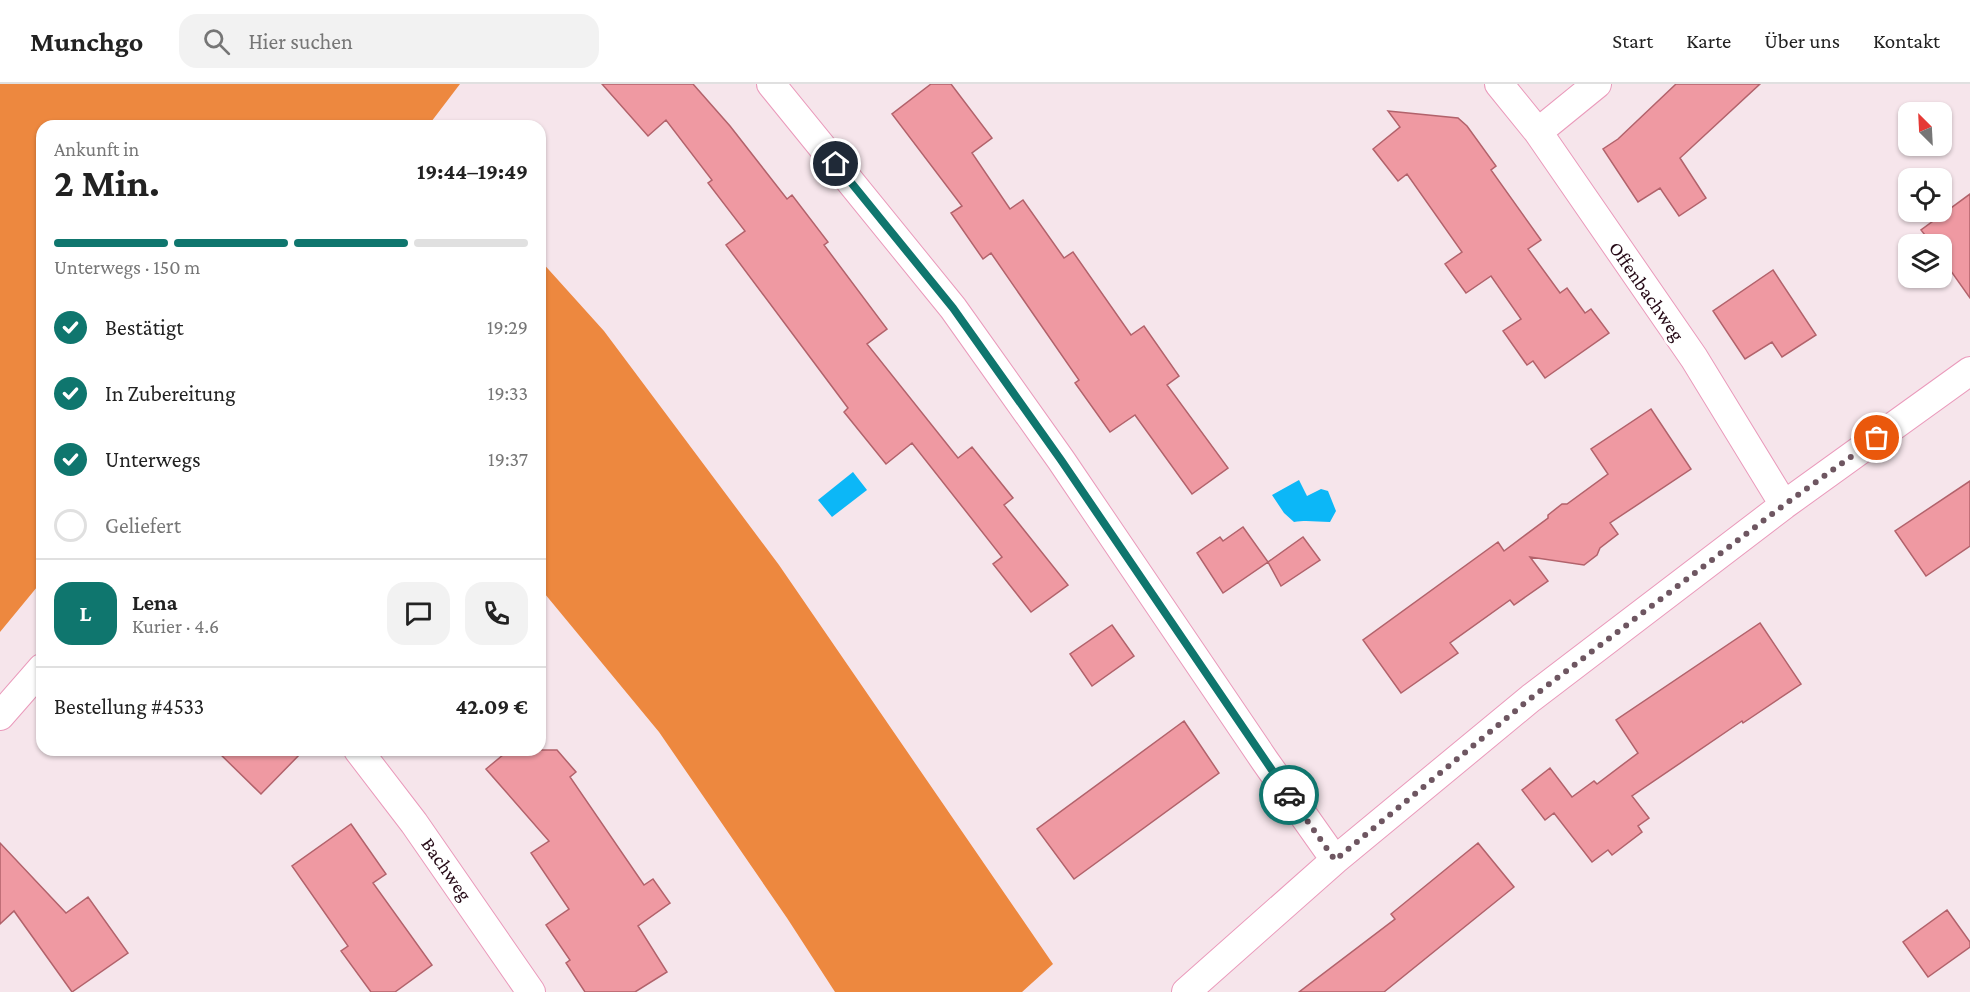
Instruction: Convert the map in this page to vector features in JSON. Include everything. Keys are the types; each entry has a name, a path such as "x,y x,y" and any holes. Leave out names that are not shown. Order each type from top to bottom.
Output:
{"street":[{"path":"771,84 953,308 1061,460 1265,761 1335,860"},
{"name":"Offenbachweg","path":"1499,84 1538,132 1694,358 1784,505"},
{"path":"1538,132 1597,84"},
{"path":"1186,992 1335,860 1531,698 1784,505 1970,371"},
{"path":"0,716 36,675"},
{"name":"Bachweg","path":"363,756 414,823 531,992"}],"shaded area":[{"path":"0,84 460,84 433,120 36,120 36,588 0,632"},
{"path":"546,267 604,331 779,565 1053,964 1022,992 835,992 659,732 546,595"}],"water":[{"path":"853,472 867,490 832,517 818,500"},
{"path":"1299,480 1307,496 1321,489 1328,491 1336,511 1330,522 1294,522 1284,513 1272,495"}],"building":[{"path":"602,84 693,84 730,126 787,199 792,195 828,242 824,245 887,329 867,344 958,458 972,447 1013,498 1004,505 1068,585 1031,612 993,564 1002,557 912,443 886,464 844,412 848,408 726,245 745,231 708,183 712,180 666,120 648,136"},
{"path":"931,84 951,84 992,138 972,153 1010,209 1023,200 1064,258 1073,252 1131,335 1144,326 1179,376 1167,385 1228,468 1192,494 1135,415 1110,432 1075,383 1079,380 991,253 983,259 951,213 962,206 892,114"},
{"path":"1676,84 1760,84 1680,158 1706,198 1679,216 1660,188 1638,202 1603,149 1618,139"},
{"path":"1388,111 1458,118 1467,126 1496,166 1491,170 1541,240 1528,249 1560,293 1567,288 1585,313 1591,309 1609,333 1545,378 1533,361 1527,365 1503,331 1521,319 1491,276 1466,293 1445,264 1462,252 1407,174 1398,181 1373,149 1400,127"},
{"path":"1970,194 1970,298 1952,273 1952,234 1924,234 1921,230 1932,222 1952,222 1952,207"},
{"path":"1773,270 1816,335 1782,357 1772,342 1745,359 1713,311"},
{"path":"1651,409 1691,469 1610,523 1618,534 1584,565 1530,557 1548,581 1514,605 1510,600 1450,643 1458,653 1401,693 1363,640 1498,542 1504,551 1548,518 1548,515 1562,504 1567,504 1608,474 1591,449"},
{"path":"1970,481 1970,546 1926,576 1895,531"},
{"path":"1243,527 1268,562 1223,593 1197,553 1220,537 1223,541"},
{"path":"1303,537 1320,560 1281,586 1268,562"},
{"path":"1760,623 1801,684 1632,796 1649,818 1638,826 1642,832 1612,855 1608,850 1592,862 1554,813 1545,820 1522,790 1550,768 1572,797 1594,781 1597,784 1638,753 1616,720"},
{"path":"1112,625 1134,656 1092,686 1070,654"},
{"path":"1184,721 1219,773 1074,879 1037,829"},
{"path":"546,750 557,750 576,772 570,777 644,885 653,879 670,903 638,926 667,972 635,992 585,992 566,963 570,960 546,925 569,909 531,853 549,841 486,769 502,756 546,756"},
{"path":"222,756 298,756 261,794"},
{"path":"351,824 386,874 373,883 432,965 395,992 371,992 341,951 348,946 292,866"},
{"path":"0,843 66,913 88,897 128,953 72,992 14,911 0,924"},
{"path":"1478,843 1514,887 1384,992 1299,992 1395,919 1391,914"},
{"path":"1947,910 1970,942 1970,947 1928,977 1903,942"}],"way so far":[{"path":"1289,795 1335,860 1531,698 1784,505 1877,438"}],"route":[{"path":"836,164 953,308 1061,460 1289,795"}]}
